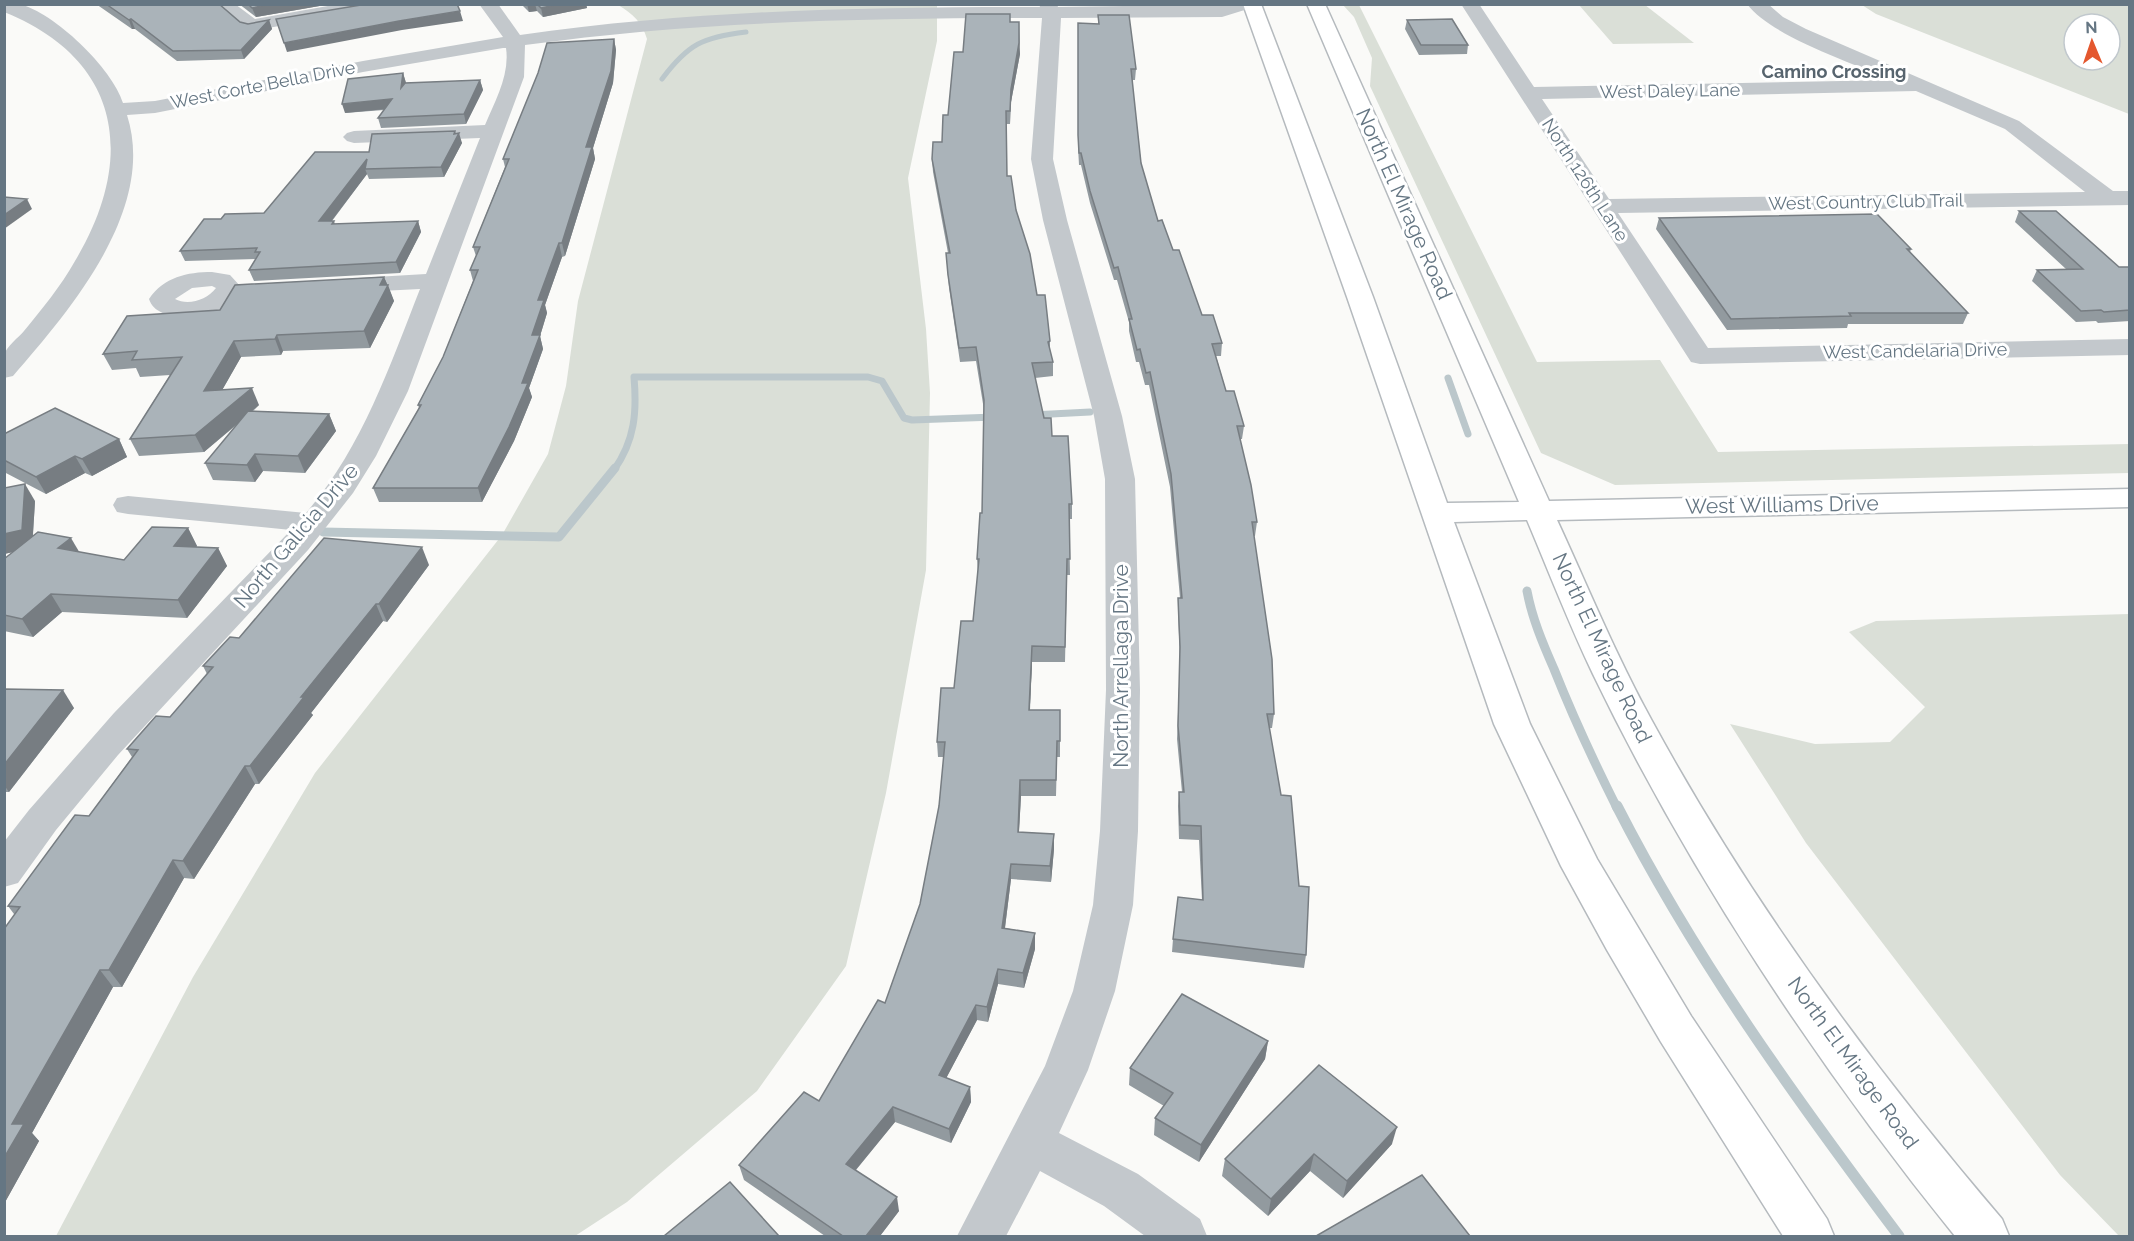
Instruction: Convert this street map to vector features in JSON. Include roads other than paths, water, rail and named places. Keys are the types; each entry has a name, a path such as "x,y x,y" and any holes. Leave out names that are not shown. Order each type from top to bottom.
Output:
{"main road":[{"path":"1251,4 1360,297 1512,724 1581,866 1676,1029 1810,1236"},
{"name":"North El Mirage Road","path":"1316,4 1540,510 1609,672 1635,724 1716,864 1764,939 1883,1107 1985,1236"},
{"name":"West Williams Drive","path":"1436,513 2130,498"}],"street":[{"path":"4,4 48,27 77,50 101,76 115,98 122,129 122,165 116,199 102,236 68,292 36,335 4,370"},
{"path":"223,4 251,26 374,4"},
{"path":"489,4 513,36"},
{"name":"West Corte Bella Drive","path":"118,109 149,96 393,50 513,36 681,12 822,4"},
{"name":"West Corte Bella Drive","path":"513,36 739,18 1048,7 1222,12 1245,4"},
{"name":"North 126th Lane","path":"1470,4 1700,356"},
{"path":"1756,4 1777,21 1799,33 2020,129 2118,198"},
{"name":"North Arrellaga Drive","path":"981,1236 1066,1070 1090,1002 1113,905 1119,831 1123,690 1122,508 1116,448 1055,220 1042,159 1052,20 1048,7"},
{"name":"North Galicia Drive","path":"10,856 95,757 265,579 345,481 374,433 394,390 494,131 514,77 517,60 513,36"},
{"name":"West Daley Lane","path":"1528,93 1921,86"},
{"path":"354,137 494,131"},
{"name":"West Country Club Trail","path":"1602,206 2118,198"},
{"path":"320,287 435,281"},
{"name":"West Candelaria Drive","path":"1700,356 2130,347"},
{"path":"128,505 312,523"},
{"path":"1031,1142 1121,1190 1183,1236"}],"waterway":[{"path":"662,79 680,58 698,44 718,37 746,32"},
{"path":"614,470 626,448 633,425 634,377 868,377 882,381 904,418 912,420 995,417"},
{"path":"1448,378 1468,434"},
{"path":"1032,415 1090,412"},
{"path":"323,532 559,537 615,468"},
{"path":"1527,591 1546,650 1584,739 1617,808"},
{"path":"1617,806 1647,863 1713,973 1822,1133 1899,1236"}],"district":[{"name":"Camino Crossing","path":"1834,72"}]}
